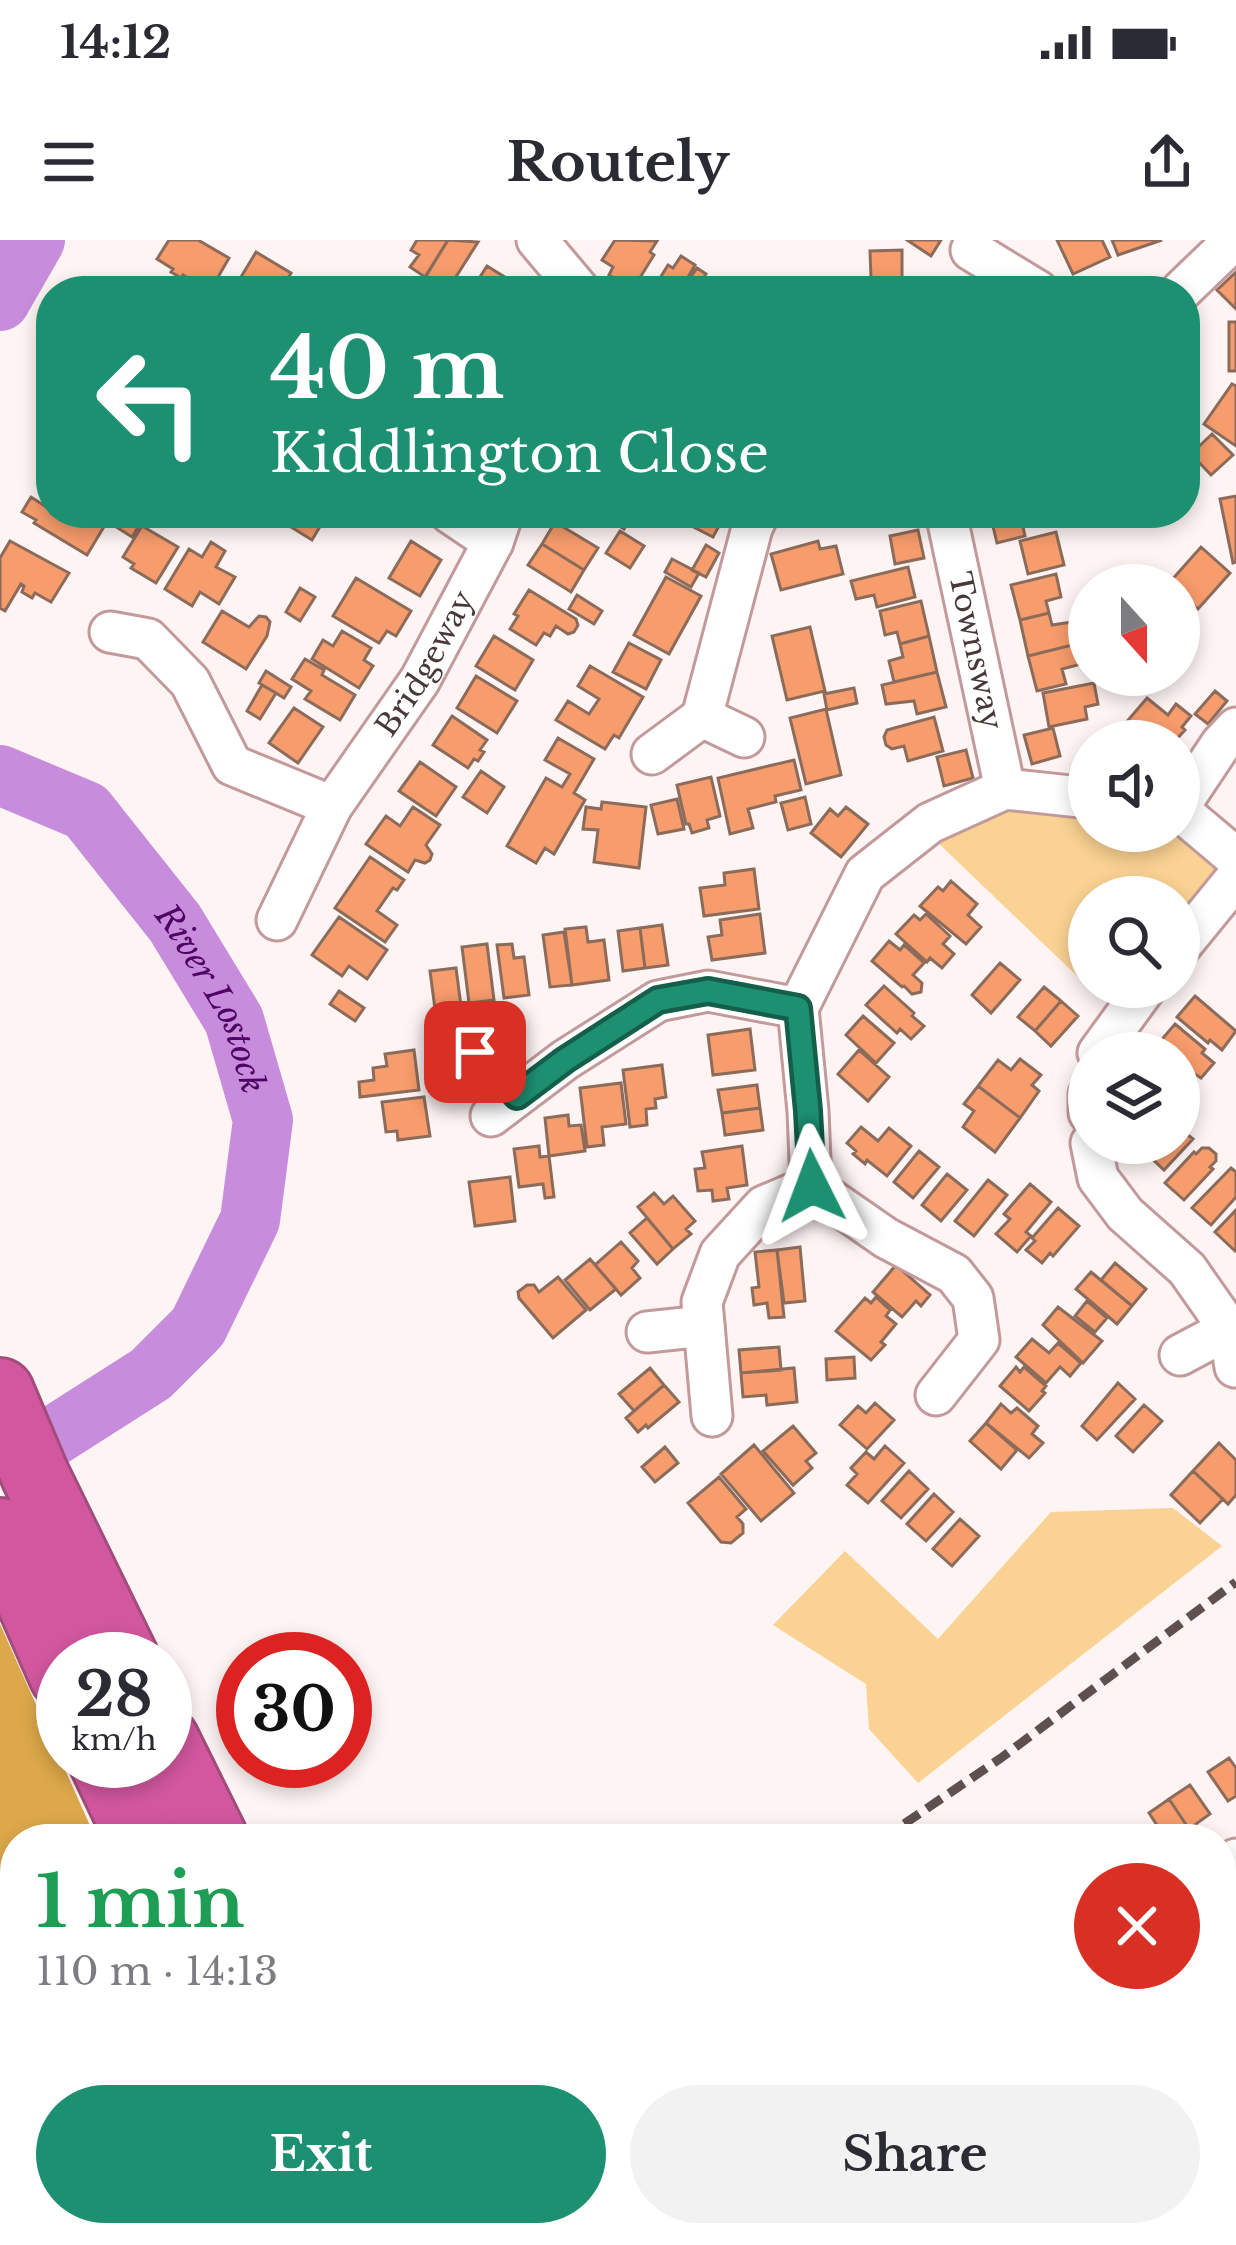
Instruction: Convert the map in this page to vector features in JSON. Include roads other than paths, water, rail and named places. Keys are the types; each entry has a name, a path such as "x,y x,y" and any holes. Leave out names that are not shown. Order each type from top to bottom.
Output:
{"highway":[{"path":"0,1392 112,1632"},
{"path":"0,1532 44,1632"},
{"path":"116,1788 133,1824"},
{"path":"189,1788 207,1824"}],"street":[{"path":"537,240 567,276"},
{"path":"1197,276 1234,240"},
{"path":"971,250 1013,276"},
{"name":"Bridgeway","path":"277,920 332,806 420,680 498,528"},
{"path":"652,754 702,717 752,528"},
{"name":"Townsway","path":"949,528 1005,789"},
{"path":"110,632 148,639 190,682 232,764 332,806"},
{"path":"702,717 745,737"},
{"path":"1200,776 1236,728"},
{"path":"812,1186 798,1008 866,874 930,823 1005,789 1068,796"},
{"path":"1200,827 1236,859"},
{"path":"1200,922 1236,878"},
{"path":"475,1052 504,1106 658,1000 708,991 798,1008"},
{"path":"1095,1164 1098,1178 1125,1214 1187,1270 1232,1348 1180,1355"},
{"path":"712,1416 702,1302 720,1254 764,1205 812,1186"},
{"path":"812,1186 886,1238 954,1274 973,1298 979,1340 936,1394"},
{"path":"646,1332 704,1327"}],"waterway":[{"name":"River Lostock","path":"0,301 35,240"},
{"name":"River Lostock","path":"0,775 86,811 175,923 234,1020 263,1120 250,1220 198,1327 151,1374 49,1439"}],"railway":[{"path":"904,1824 1001,1758 1236,1582"}]}
